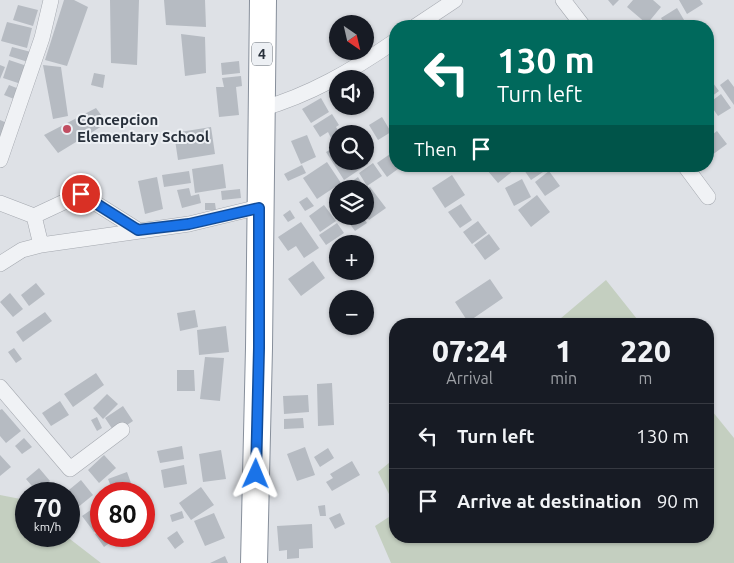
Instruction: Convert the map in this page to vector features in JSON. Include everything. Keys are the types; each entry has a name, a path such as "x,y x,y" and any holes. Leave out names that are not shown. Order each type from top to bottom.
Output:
{"highway":[{"name":"4","path":"254,563 259,348 259,208 263,0"}],"street":[{"path":"0,160 42,38 51,0"},
{"path":"425,20 455,0"},
{"path":"564,0 579,20"},
{"path":"261,109 289,101 354,69 389,45"},
{"path":"689,172 708,197"},
{"path":"0,203 34,216 81,194 138,230"},
{"path":"0,264 22,250 41,245 189,224 259,208"},
{"path":"34,216 41,245"},
{"path":"0,387 70,470 122,430"}],"green space":[{"path":"606,280 636,318 561,318"},
{"path":"714,413 734,438 734,563 391,563 375,526 389,517 389,543 714,543"},
{"path":"389,463 389,494 378,472"},
{"path":"0,495 15,498 15,547 80,547 101,563 0,563"}],"building":[{"path":"64,0 74,0 88,7 67,66 45,60"},
{"path":"110,0 139,0 137,65 111,63"},
{"path":"164,0 205,0 206,27 166,25"},
{"path":"608,0 619,0 613,6"},
{"path":"633,0 653,0 661,7 650,20 642,20 627,7"},
{"path":"679,0 700,0 703,4 687,14"},
{"path":"18,5 38,10 33,26 13,20"},
{"path":"677,8 684,20 662,20 661,18"},
{"path":"7,22 32,28 27,48 1,41"},
{"path":"181,34 205,37 206,73 185,76"},
{"path":"12,47 31,52 28,62 9,56"},
{"path":"9,60 27,66 21,84 3,78"},
{"path":"239,61 240,73 222,75 221,63"},
{"path":"0,65 5,67 0,79"},
{"path":"43,65 61,67 68,116 53,119"},
{"path":"94,73 105,75 103,88 91,85"},
{"path":"241,76 242,86 236,87 239,115 219,117 216,87 224,87 222,78"},
{"path":"728,79 734,87 734,105 720,85"},
{"path":"714,84 719,91 714,95"},
{"path":"9,85 19,89 14,99 4,95"},
{"path":"721,94 731,108 718,116 714,110 714,99"},
{"path":"321,98 329,112 311,123 302,109"},
{"path":"96,108 107,123 58,153 44,135"},
{"path":"330,115 333,115 339,125 329,125 329,134 328,132 320,137 313,126"},
{"path":"382,117 389,129 389,133 378,140 374,133 374,125 369,125"},
{"path":"0,120 7,123 0,141"},
{"path":"211,127 215,154 178,160 174,133"},
{"path":"717,131 727,144 714,154 714,133"},
{"path":"307,135 316,157 301,164 291,141"},
{"path":"389,155 389,172 394,172 387,177 377,163"},
{"path":"327,162 329,170 332,170 339,180 329,180 329,191 317,199 303,178"},
{"path":"223,164 226,188 195,193 192,169"},
{"path":"374,164 382,176 374,181 363,180 359,173 363,170 374,170"},
{"path":"302,165 306,173 288,181 284,174"},
{"path":"338,170 359,170 344,180"},
{"path":"189,171 191,183 164,187 162,175"},
{"path":"489,172 512,172 498,183"},
{"path":"525,172 543,172 531,180"},
{"path":"550,172 560,186 545,196 535,182"},
{"path":"452,175 465,195 445,208 432,188"},
{"path":"157,177 163,209 145,214 138,181"},
{"path":"522,179 531,197 514,206 505,188"},
{"path":"189,188 191,196 199,194 201,203 182,208 177,190"},
{"path":"240,189 241,198 222,200 221,191"},
{"path":"374,192 386,208 374,216"},
{"path":"537,195 550,212 531,227 518,210"},
{"path":"307,197 314,206 305,211 299,202"},
{"path":"205,203 215,203 216,210 205,210"},
{"path":"461,204 472,220 460,228 448,212"},
{"path":"324,205 329,212 330,225 320,232 309,216"},
{"path":"290,210 295,218 288,222 283,215"},
{"path":"478,221 487,233 472,244 463,232"},
{"path":"301,222 319,248 304,258 296,246 288,251 278,237"},
{"path":"334,225 338,225 344,233 341,235 329,235 329,243 326,245 319,235"},
{"path":"351,225 364,225 355,231"},
{"path":"489,234 500,249 485,260 474,245"},
{"path":"313,261 325,278 301,296 288,279"},
{"path":"490,279 503,298 474,318 465,318 455,302"},
{"path":"36,283 45,294 29,306 21,295"},
{"path":"10,293 23,309 13,317 0,302"},
{"path":"195,310 198,327 180,331 177,313"},
{"path":"45,312 52,321 23,342 16,332"},
{"path":"226,326 229,352 199,355 197,330"},
{"path":"14,348 22,359 16,363 8,352"},
{"path":"205,357 224,358 220,401 200,399"},
{"path":"177,370 194,370 195,391 177,391"},
{"path":"96,373 104,385 73,407 64,394"},
{"path":"332,383 334,425 318,426 317,384"},
{"path":"107,394 118,404 103,419 93,408"},
{"path":"308,395 309,412 284,414 283,396"},
{"path":"60,401 69,415 51,426 42,413"},
{"path":"123,406 133,421 115,433 105,418"},
{"path":"2,409 21,431 6,443 0,436 0,410"},
{"path":"97,417 102,428 97,431 91,420"},
{"path":"303,418 304,428 284,429 284,419"},
{"path":"24,438 32,447 22,454 15,446"},
{"path":"182,446 184,459 160,463 157,451"},
{"path":"305,447 315,475 297,481 287,454"},
{"path":"328,448 334,458 320,467 314,457"},
{"path":"221,450 226,479 203,482 199,454"},
{"path":"0,455 11,467 0,476"},
{"path":"104,455 116,468 100,482 88,470"},
{"path":"352,461 360,475 332,491 326,482 333,478 330,474"},
{"path":"184,465 187,484 164,488 161,470"},
{"path":"39,468 50,481 29,482 26,479"},
{"path":"127,472 131,482 109,482 108,479"},
{"path":"81,480 90,491 90,497 80,506 80,482"},
{"path":"201,487 214,505 191,520 179,503"},
{"path":"325,505 326,516 320,516 318,506"},
{"path":"90,511 90,527 82,516"},
{"path":"182,511 184,518 172,522 170,515"},
{"path":"214,513 225,538 205,546 194,521"},
{"path":"340,513 345,524 335,529 329,518"},
{"path":"312,524 313,548 299,549 299,558 287,559 287,550 279,551 277,526"},
{"path":"177,531 184,542 175,549 167,538"},
{"path":"225,556 228,563 210,563"}],"place":[{"name":"Concepcion Elementary School","path":"67,129"}],"route":[{"path":"81,194 138,230 189,224 259,208 259,348 256,474"}]}
